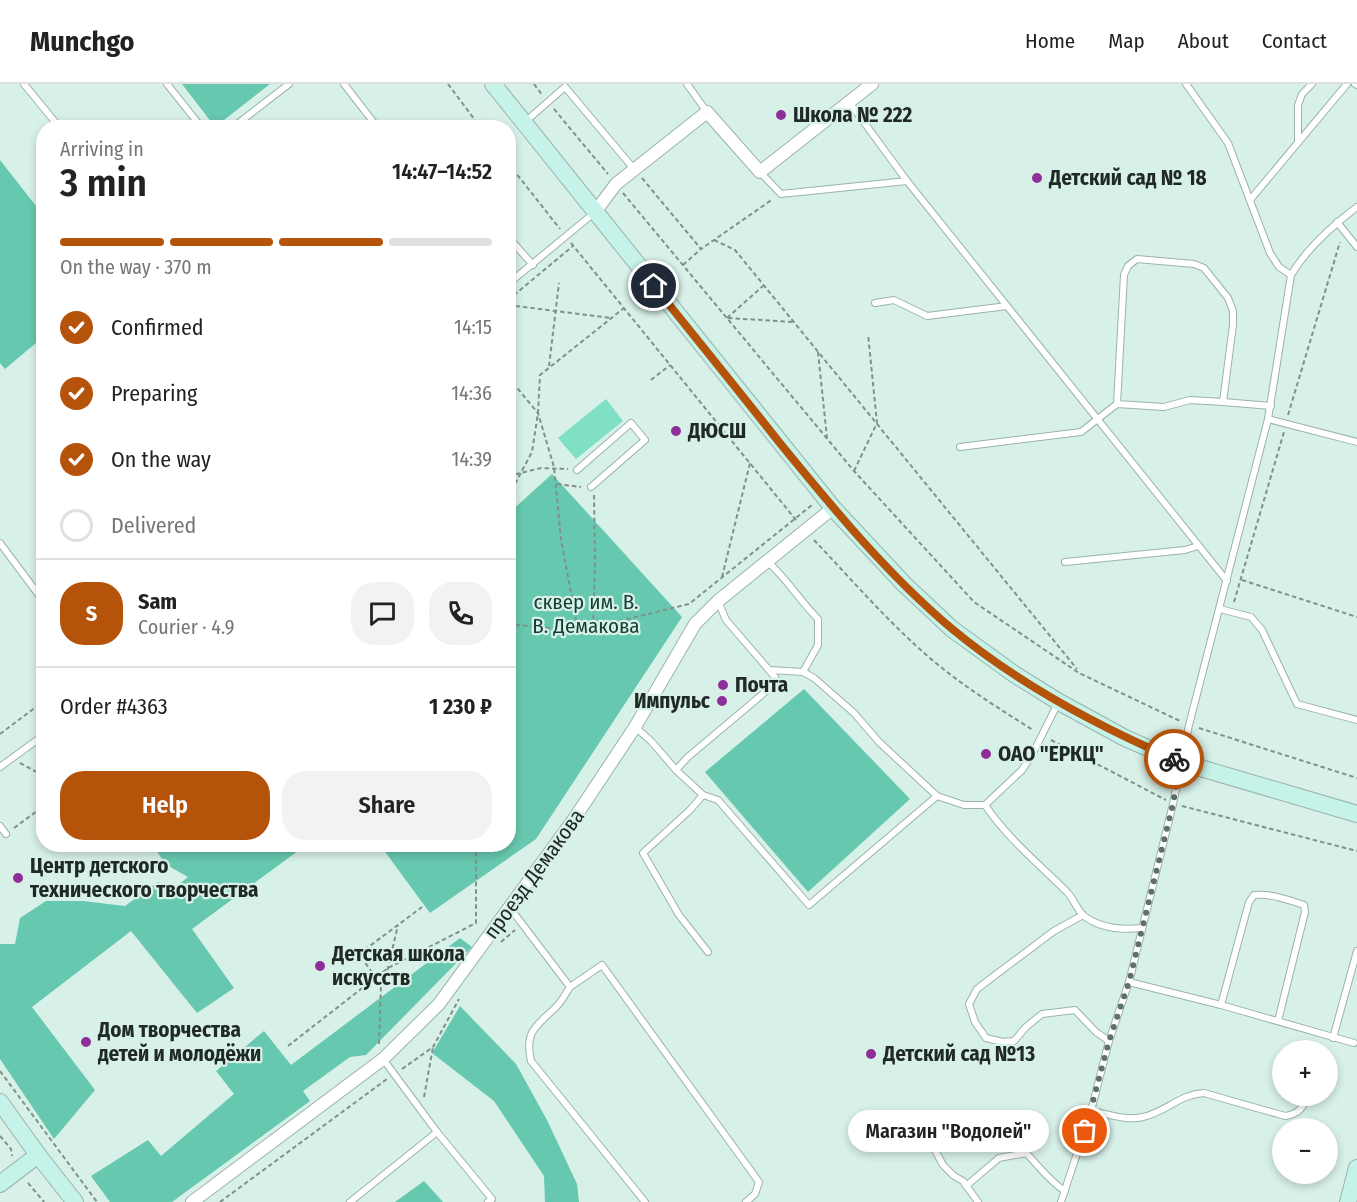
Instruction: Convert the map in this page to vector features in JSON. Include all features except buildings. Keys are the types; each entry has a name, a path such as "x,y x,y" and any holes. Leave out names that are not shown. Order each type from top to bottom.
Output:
{"street":[{"path":"493,84 833,508 904,584 952,629 1014,674 1125,738 1180,762 1357,814"},
{"path":"595,212 616,184 707,112 760,172 872,84"},
{"name":"проезд Демакова","path":"192,1202 381,1053 439,1004 574,819 635,727 695,624 718,601 833,508"},
{"path":"0,1102 75,1202"},
{"path":"0,1184 38,1155"},
{"path":"1348,1202 1357,1168"}],"lane":[{"path":"24,84 53,120"},
{"path":"167,84 196,120"},
{"path":"242,120 289,84"},
{"path":"345,84 372,120"},
{"path":"687,84 707,112"},
{"path":"1186,84 1228,143 1270,253 1279,267 1291,275"},
{"path":"1298,142 1298,105 1302,94 1312,84"},
{"path":"1250,200 1347,84"},
{"path":"524,123 565,87 634,169"},
{"path":"849,102 907,181 1227,581"},
{"path":"760,172 781,194 907,181"},
{"path":"1061,1202 1129,982 1173,804 1189,725 1269,419 1291,275 1300,259 1337,222 1357,207"},
{"path":"516,278 567,238 595,212"},
{"path":"1337,222 1357,247"},
{"path":"516,246 533,265"},
{"path":"1117,404 1124,275 1128,266 1137,259 1204,267 1228,298 1233,311 1233,325 1223,402"},
{"path":"875,303 894,300 927,316 1007,306"},
{"path":"960,447 1081,432 1117,404 1164,407 1190,400 1271,406"},
{"path":"1269,419 1357,442"},
{"path":"577,470 631,423 645,440 589,488"},
{"path":"0,543 36,591"},
{"path":"1065,562 1185,550 1198,546"},
{"path":"768,562 818,619 818,645 802,672"},
{"path":"676,770 688,757 777,682 726,620 718,601"},
{"path":"1220,609 1251,617 1262,630 1298,704 1357,720"},
{"path":"769,670 802,672 814,678 854,713 879,742 927,784 937,796 964,805 985,806 1008,785 1027,762 1059,702"},
{"path":"635,727 703,795 718,800 809,905 937,796"},
{"path":"0,767 36,741"},
{"path":"703,795 643,853 679,915 708,952"},
{"path":"985,806 1018,846 1070,896 1083,915 1098,923 1114,927 1142,928"},
{"path":"0,826 6,834"},
{"path":"1221,1005 1249,902 1254,895 1262,894 1297,903 1304,905 1305,912 1278,1021"},
{"path":"510,908 570,987"},
{"path":"1083,915 1054,931 977,989 969,1004 975,1022 986,1038 1003,1042 1014,1041 1026,1026 1041,1014 1075,1010 1096,1032 1109,1041"},
{"path":"1333,1038 1357,951"},
{"path":"645,1202 531,1061 529,1039 535,1026 559,1005 570,987 602,965 759,1182 756,1194 746,1202"},
{"path":"1129,982 1221,1005 1354,1043"},
{"path":"381,1053 437,1132 492,1198 488,1202"},
{"path":"1091,1111 1127,1118 1141,1117 1192,1094 1204,1094 1285,1116 1297,1114 1304,1106"},
{"path":"350,1202 437,1132"},
{"path":"925,1132 944,1165 966,1185 978,1202"},
{"path":"966,1185 999,1158 1026,1153 1050,1182 1065,1191"}],"path":[{"path":"448,84 475,120"},
{"path":"534,84 854,471 975,602 1079,673 1189,725 1357,778"},
{"path":"634,169 701,249"},
{"path":"516,173 567,238"},
{"path":"683,265 701,249 781,194"},
{"path":"1231,612 1344,231"},
{"path":"714,240 735,250 1079,673"},
{"path":"516,293 573,246"},
{"path":"549,368 559,283"},
{"path":"727,318 764,285"},
{"path":"516,306 611,318"},
{"path":"516,482 532,452 538,413 540,375 624,308"},
{"path":"727,318 794,322"},
{"path":"854,471 877,423 868,334"},
{"path":"818,352 827,438"},
{"path":"651,380 670,365"},
{"path":"516,387 538,413 554,467 561,539 578,631"},
{"path":"722,578 750,463"},
{"path":"516,474 554,467 577,470"},
{"path":"556,483 589,488 595,499 593,627"},
{"path":"516,625 578,631 689,604 816,502"},
{"path":"1242,580 1357,617"},
{"path":"0,734 36,707"},
{"path":"12,758 36,772"},
{"path":"6,834 36,812"},
{"path":"288,1046 388,968 476,923 476,852"},
{"path":"381,985 359,954 422,907"},
{"path":"381,1053 381,985 388,968 398,925"},
{"path":"422,1112 433,1047"},
{"path":"0,1071 97,1202"},
{"path":"220,1202 394,1074"},
{"path":"0,1136 12,1153 8,1161"},
{"path":"20,1188 28,1182 44,1202"}],"green space":[{"path":"182,84 270,84 224,120 210,120"},
{"path":"0,160 36,206 36,343 5,369 0,363"},
{"path":"606,399 623,421 576,459 558,438"},
{"name":"сквер им. В. В. Демакова","path":"552,474 682,617 536,839 430,913 385,852 516,852 516,507"},
{"path":"804,689 910,799 808,892 705,772"},
{"path":"157,852 296,852 192,929 234,988 197,1013 131,931 32,1007 95,1090 54,1139 0,1059 0,944 15,944 20,918 46,901 83,901 125,906 158,882 173,889 188,877 165,864"},
{"path":"460,938 472,947 366,1055 350,1057 303,1091 310,1101 172,1202 110,1202 91,1176 148,1140 161,1156 234,1094 216,1071 264,1031 291,1065"},
{"path":"460,1006 516,1064 547,1120 577,1184 579,1202 545,1202 544,1176 494,1101 432,1053"},
{"path":"424,1181 443,1202 395,1202"}],"way so far":[{"path":"1085,1131 1109,1041 1129,982 1173,804 1180,762 1174,759"}],"place":[{"name":"Школа № 222","path":"781,115"},
{"name":"Детский сад № 18","path":"1037,178"},
{"name":"ДЮСШ","path":"676,431"},
{"name":"Почта","path":"723,685"},
{"name":"Импульс","path":"722,701"},
{"name":"ОАО \"ЕРКЦ\"","path":"986,754"},
{"name":"Центр детского технического творчества","path":"18,878"},
{"name":"Детская школа искусств","path":"320,966"},
{"name":"Дом творчества детей и молодёжи","path":"86,1042"},
{"name":"Детский сад №13","path":"871,1054"},
{"name":"Магазин \"Водолей\"","path":"1085,1131"}],"route":[{"path":"654,286 833,508 904,584 952,629 1014,674 1059,702 1125,738 1174,759"}]}
